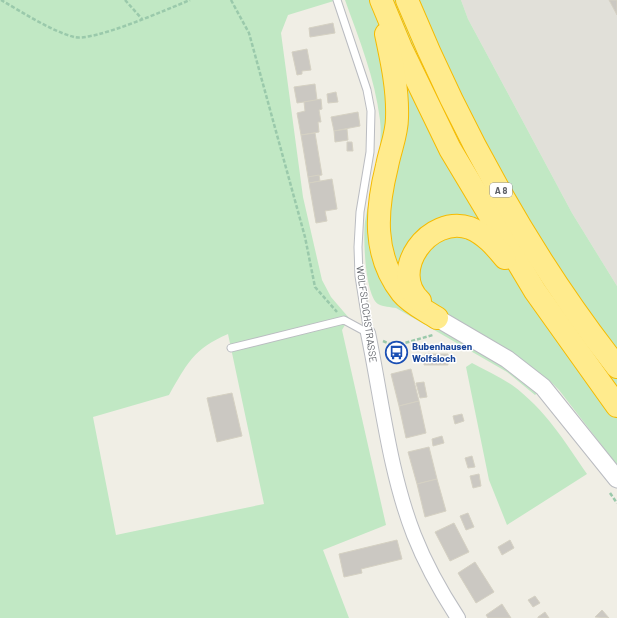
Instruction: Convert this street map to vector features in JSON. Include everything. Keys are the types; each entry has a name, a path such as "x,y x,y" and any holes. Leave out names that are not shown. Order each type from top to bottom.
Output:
{"highway":[{"name":"A 8","path":"380,0 401,48 450,149 535,291 617,406"},
{"path":"380,0 395,83 397,120 379,207 378,223 380,245 386,264 403,294 414,304 437,318"},
{"name":"A 8","path":"407,0 422,36 474,145 536,252 598,343 617,367"},
{"path":"437,318 416,297 410,286 409,273 411,262 420,244 432,233 450,226 470,228 486,237 535,291"}],"street":[{"path":"437,318 508,360 543,387 611,483"},
{"name":"WOLFSLOCHSTRASSE","path":"368,333 379,396 404,505 414,535 458,618"}],"lane":[{"name":"WOLFSLOCHSTRASSE","path":"337,0 367,90 371,111 370,152 360,212 358,247 359,276 368,333"},
{"path":"231,348 344,320 368,333"}],"path":[{"path":"1,0 38,21 76,38 107,33 190,0"},
{"path":"124,0 142,19"},
{"path":"231,0 249,33 305,238 315,287 344,320"},
{"path":"368,333 394,346 434,335 440,339"},
{"path":"611,483 617,503"}],"shaded area":[{"path":"461,0 617,0 617,286 572,213 468,19"}],"green space":[{"path":"0,0 337,0 288,15 281,33 303,197 322,280 331,297 349,318 342,330 386,525 323,550 349,618 0,618","holes":["228,334 264,504 116,535 93,417 169,395 192,358 207,346"]},
{"path":"345,0 461,0 468,19 572,213 617,286 617,465 559,390 550,381 535,395 507,372 396,308 378,304 374,299 370,290 366,266 364,230 380,145 380,120 378,104 370,74"},
{"path":"472,363 497,376 524,394 554,426 587,474 507,525 489,480 466,367"}],"building":[{"path":"609,0 617,0 617,15"},
{"path":"333,23 335,33 310,37 309,28"},
{"path":"307,49 311,70 302,71 302,74 297,75 292,52"},
{"path":"315,84 317,100 297,103 294,87"},
{"path":"336,92 338,102 328,103 327,94"},
{"path":"321,99 322,109 319,110 321,122 318,122 319,132 301,135 297,113 305,111 304,102"},
{"path":"358,112 360,126 334,131 331,117"},
{"path":"347,129 348,140 335,142 334,131"},
{"path":"315,133 322,175 308,177 301,135"},
{"path":"347,142 352,142 353,151 347,151"},
{"path":"319,175 320,181 309,183 308,177"},
{"path":"332,179 337,209 325,211 327,221 316,223 309,183"},
{"path":"425,354 448,354 448,365 424,365"},
{"path":"411,369 419,401 399,406 391,374"},
{"path":"424,382 427,397 420,398 416,383"},
{"path":"232,393 242,436 217,442 207,398"},
{"path":"419,401 426,433 406,438 399,406"},
{"path":"462,414 464,421 455,424 453,416"},
{"path":"442,436 444,443 433,446 432,439"},
{"path":"429,447 437,479 417,484 408,452"},
{"path":"472,456 475,467 468,468 465,458"},
{"path":"479,474 481,486 473,488 470,476"},
{"path":"437,479 446,511 425,517 417,484"},
{"path":"468,513 474,527 466,530 460,516"},
{"path":"454,523 469,552 450,561 435,532"},
{"path":"397,540 402,559 361,569 362,573 344,577 339,554"},
{"path":"510,540 514,548 502,555 498,547"},
{"path":"475,562 494,592 476,603 458,573"},
{"path":"535,596 540,603 533,607 528,600"},
{"path":"502,604 511,618 488,618 486,615"},
{"path":"602,610 609,618 595,617"},
{"path":"545,612 549,618 538,618 538,617"}],"place":[{"name":"Bubenhausen Wolfsloch","path":"397,352"}]}
